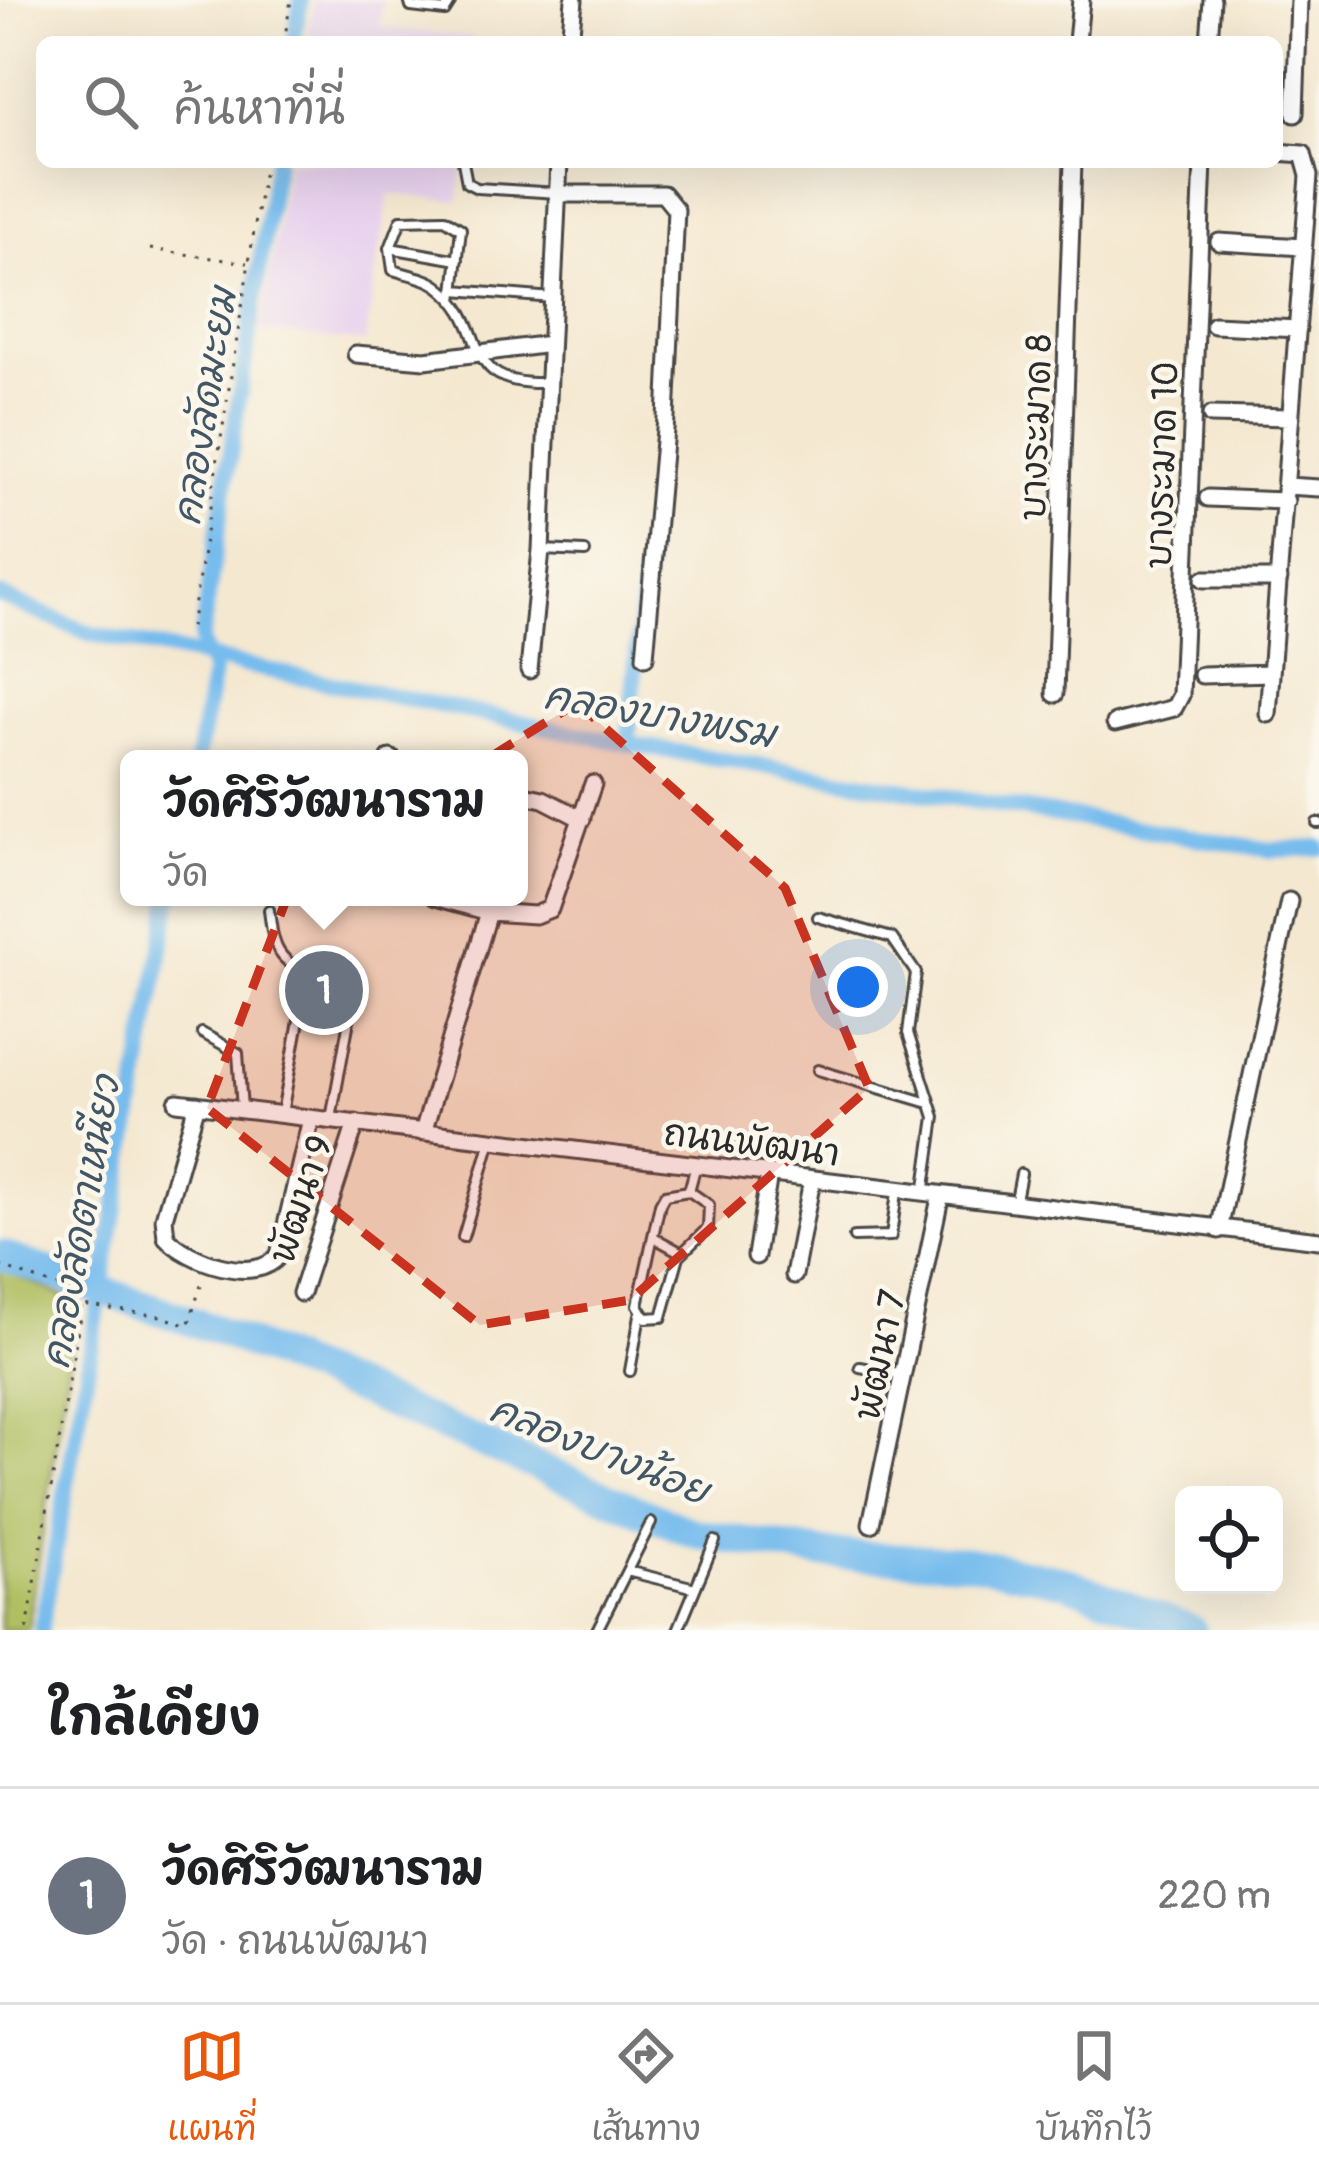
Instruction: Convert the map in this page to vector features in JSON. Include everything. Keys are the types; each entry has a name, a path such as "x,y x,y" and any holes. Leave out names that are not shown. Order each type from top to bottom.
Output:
{"street":[{"path":"571,36 574,0"},
{"path":"1077,36 1081,0"},
{"path":"1209,36 1212,0"},
{"path":"1295,114 1300,0"},
{"path":"1268,714 1308,163 1298,152 1283,152"},
{"path":"529,670 542,550 560,168"},
{"name":"บางระมาด 8","path":"1055,694 1073,168"},
{"name":"บางระมาด 10","path":"1115,723 1174,708 1181,695 1203,168"},
{"path":"560,194 663,194 676,210 666,418 645,657"},
{"path":"1219,242 1304,247"},
{"path":"1214,325 1298,329"},
{"path":"356,354 425,360 480,349 550,344"},
{"path":"1211,415 1291,417"},
{"path":"1208,498 1319,488"},
{"path":"1204,579 1279,579"},
{"path":"1202,675 1271,674"},
{"path":"467,906 535,915 550,909 593,784"},
{"path":"528,796 582,820"},
{"path":"1219,1230 1289,901"},
{"path":"424,1130 488,912"},
{"name":"ถนนพัฒนา","path":"177,1102 1015,1207 1319,1240"},
{"path":"197,1104 164,1229 175,1247 248,1270 276,1261 311,1119"},
{"name":"พัฒนา 9","path":"301,1294 356,1123"},
{"path":"756,1256 769,1174"},
{"path":"794,1275 812,1180"},
{"name":"พัฒนา 7","path":"871,1524 906,1376 932,1196"}],"lane":[{"path":"409,0 411,7 445,11 452,0"},
{"path":"464,168 467,183 477,188 560,194"},
{"path":"549,383 502,380 490,373 454,296 460,229 446,219 400,220 390,248 393,271 427,280 454,296 553,298"},
{"path":"390,248 458,260"},
{"path":"542,550 585,553"},
{"path":"269,910 274,946 291,966 345,976 356,987 330,1120"},
{"path":"818,916 892,938 913,965 908,1033 931,1104 932,1196"},
{"path":"282,1113 308,972"},
{"path":"202,1033 238,1053 242,1109"},
{"path":"818,1070 931,1104"},
{"path":"463,1237 492,1139"},
{"path":"689,1191 696,1166"},
{"path":"1015,1207 1021,1174"},
{"path":"630,1371 652,1238 665,1195 689,1191 705,1198 710,1219 703,1236 682,1253 662,1317 640,1315"},
{"path":"854,1237 891,1236 897,1192"},
{"path":"652,1238 682,1253"},
{"path":"860,1367 906,1376"},
{"path":"597,1630 652,1523"},
{"path":"678,1630 715,1541"},
{"path":"627,1570 696,1588"}],"path":[{"path":"285,36 291,0"},
{"path":"190,627 264,168"},
{"path":"150,249 249,263"},
{"path":"0,1265 58,1287 82,1305 161,1316 188,1326 209,1261"},
{"path":"27,1630 82,1305"}],"highlighted area":[{"path":"577,703 785,888 869,1088 630,1300 480,1325 207,1108 294,879"}],"shaded area":[{"path":"314,0 383,0 380,27 456,36 308,36"},
{"path":"287,168 462,168 459,201 389,194 365,342 261,331"}],"green space":[{"path":"0,1268 78,1303 28,1630 0,1630"}],"waterway":[{"name":"คลองลัดมะยม","path":"295,36 301,0"},
{"name":"คลองลัดมะยม","path":"199,750 213,673 201,641 275,168"},
{"path":"628,744 647,548"},
{"name":"คลองบางพรม","path":"0,596 91,634 628,744 1270,850 1319,848"},
{"name":"คลองลัดตาเหนียว","path":"41,1630 169,906"},
{"name":"คลองบางน้อย","path":"0,1255 216,1330 693,1533 822,1554 966,1561 1065,1581 1192,1630"}],"place":[{"name":"วัดศิริวัฒนาราม","path":"324,990"}]}
